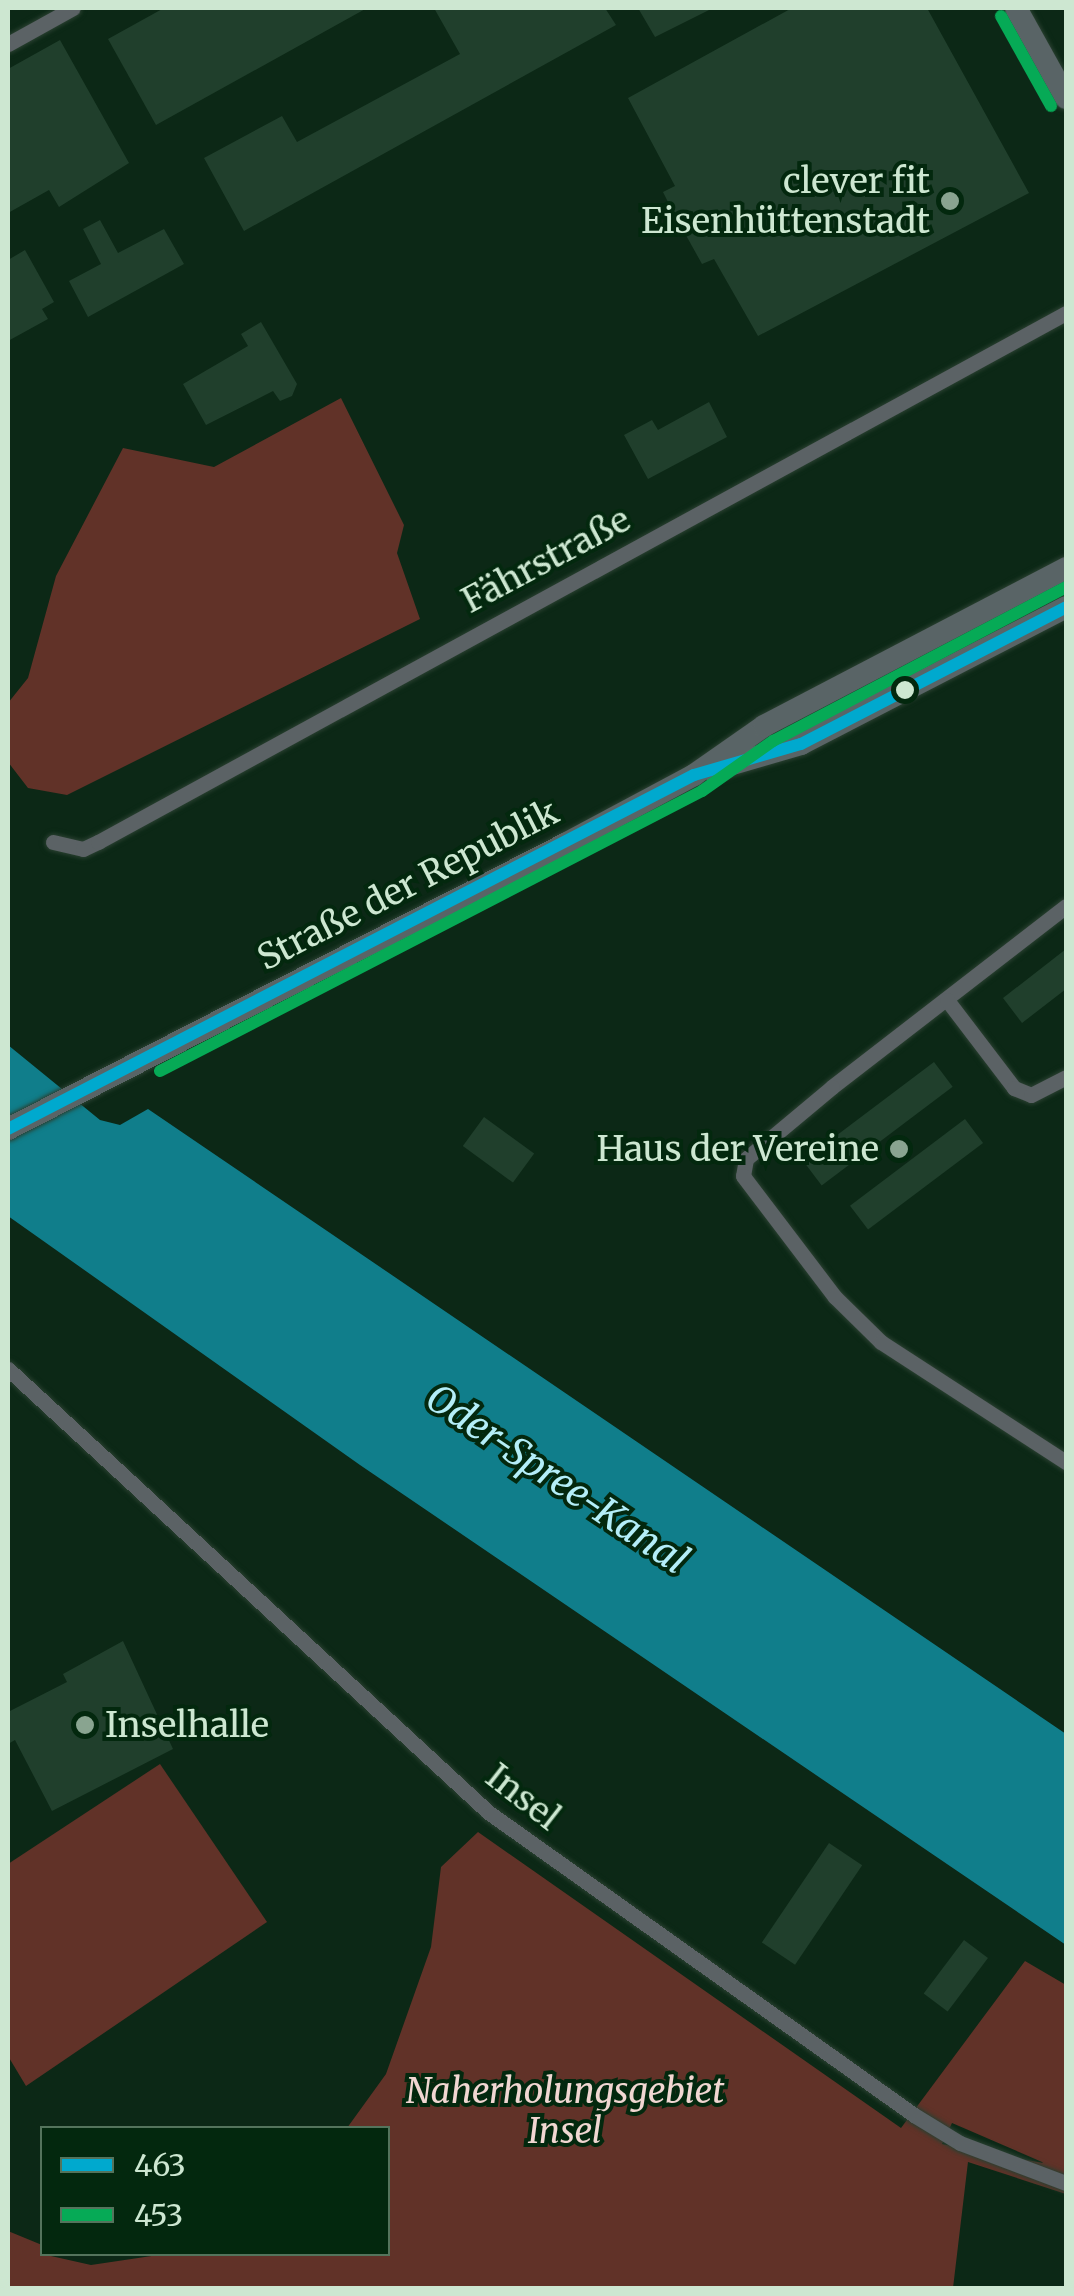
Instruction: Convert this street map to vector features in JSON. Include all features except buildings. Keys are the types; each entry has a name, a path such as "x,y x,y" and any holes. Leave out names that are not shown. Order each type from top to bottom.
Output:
{"main road":[{"path":"1016,8 1066,98"},
{"name":"Straße der Republik","path":"8,1129 694,775 764,726 1066,568"},
{"name":"Straße der Republik","path":"694,775 801,744 1066,607"}],"street":[{"path":"8,44 74,8"},
{"name":"Fährstraße","path":"53,842 83,848 98,842 1066,313"},
{"path":"1066,906 746,1159 743,1176 835,1296 880,1342 1066,1462"},
{"path":"947,1000 1014,1088 1031,1095 1066,1077"},
{"name":"Insel","path":"8,1369 488,1812 914,2115 960,2143 1066,2182"}],"green space":[{"path":"341,398 404,525 397,553 420,619 67,795 28,788 8,762 8,703 28,678 56,576 123,448 214,467"},
{"path":"160,1764 267,1922 26,2086 8,2056 8,1864"},
{"name":"Naherholungsgebiet Insel","path":"478,1832 901,2128 1025,1961 1066,1985 1066,2194 968,2162 953,2288 8,2288 8,2231 40,2244 40,2256 91,2265 152,2256 390,2256 390,2126 348,2126 386,2074 431,1947 441,1867","holes":["952,2123 1043,2163 942,2144"]}],"water":[{"name":"Oder-Spree-Kanal","path":"8,1045 100,1120 120,1125 148,1109 1066,1734 1066,1945 360,1465 8,1216"}],"transit line":[{"name":"453","path":"1001,16 1051,106"},
{"name":"453","path":"160,1071 702,791 773,741 1066,587"},
{"name":"463","path":"8,1129 694,775 801,744 1066,607"}],"place":[{"name":"clever fit Eisenhüttenstadt","path":"950,201"},
{"name":"Haus der Vereine","path":"899,1149"},
{"name":"Inselhalle","path":"85,1725"}]}
